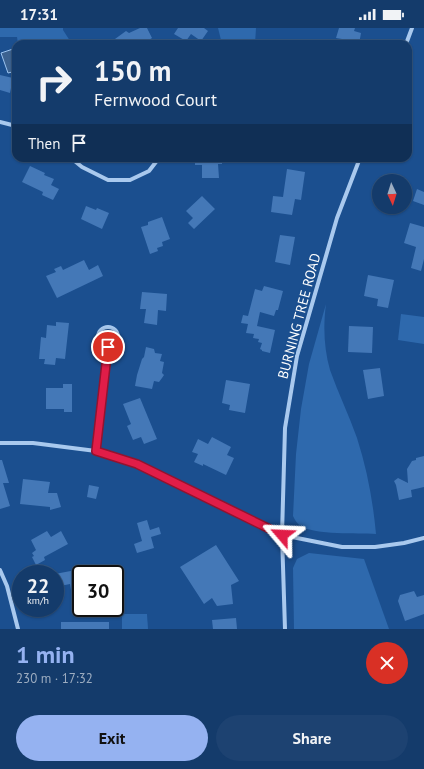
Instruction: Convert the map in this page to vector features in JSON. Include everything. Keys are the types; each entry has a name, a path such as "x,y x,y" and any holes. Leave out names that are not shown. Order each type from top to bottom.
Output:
{"street":[{"path":"408,40 412,28"},
{"path":"0,122 12,125"},
{"path":"76,162 82,167 108,180 130,180 149,171 156,162"},
{"name":"BURNING TREE ROAD","path":"285,629 282,535 285,428 297,356 337,218 358,162"},
{"path":"109,328 115,330 118,338 114,346 108,347 102,344 99,339 99,335 102,330 109,328"},
{"path":"96,451 108,347"},
{"path":"0,443 33,443 96,451 137,464 282,535 342,547 390,545 424,538"},
{"path":"0,570 7,586 18,629"}],"shaded area":[{"path":"0,28 63,28 69,40 17,40 17,37 0,37"},
{"path":"218,28 256,28 255,40 221,40"},
{"path":"12,49 12,72 8,73 1,53"},
{"path":"326,304 326,354 333,379 361,450 369,485 376,534 316,531 300,525 296,522 293,516 296,454 301,409 309,364"},
{"path":"401,314 424,317 424,344 398,340"},
{"path":"309,553 364,559 389,629 294,629 293,568 297,559"},
{"path":"124,614 147,614 148,629 122,629 122,617 124,617"}],"building":[{"path":"140,28 147,28 152,38 149,40 115,39 126,31 129,33"},
{"path":"178,28 204,28 208,31 202,40 191,34 187,40 184,40 174,34"},
{"path":"339,28 355,28 354,31 361,33 360,40 342,40 336,38"},
{"path":"0,75 12,78 10,93 0,90"},
{"path":"195,162 222,162 222,164 218,164 219,178 202,178 202,165 195,165"},
{"path":"30,166 45,173 44,175 54,179 51,185 59,189 53,200 42,195 43,192 22,182"},
{"path":"287,169 305,172 301,200 295,199 292,215 271,212 273,196 283,197"},
{"path":"417,189 424,192 424,205 413,201"},
{"path":"202,196 215,209 194,229 188,223 193,218 186,211"},
{"path":"86,206 96,210 97,208 109,213 102,229 81,219"},
{"path":"162,217 170,239 162,242 163,246 157,248 158,251 150,254 141,227 148,225 148,222"},
{"path":"410,223 424,227 424,259 421,271 411,268 416,247 404,243"},
{"path":"280,235 295,237 290,265 275,262"},
{"path":"84,260 89,270 98,265 103,276 57,298 46,276 56,272 54,269 61,266 63,270"},
{"path":"368,275 394,280 388,308 377,306 378,299 364,296"},
{"path":"264,286 283,291 278,310 276,310 274,316 260,312 257,326 275,330 270,353 260,349 262,343 258,342 259,339 253,338 254,334 246,333 248,324 241,323 243,315 248,316 255,289 262,291"},
{"path":"142,292 167,294 166,311 158,310 157,325 144,323 146,309 140,309"},
{"path":"56,322 69,323 65,359 56,358 55,365 44,364 45,359 39,359 41,337 46,338 47,325 56,326"},
{"path":"349,326 373,327 372,353 348,352"},
{"path":"146,347 154,349 155,353 162,354 160,361 164,362 162,373 164,375 159,382 154,381 152,389 135,386"},
{"path":"380,368 384,396 368,399 363,370"},
{"path":"226,380 250,384 245,413 229,410 230,405 222,403"},
{"path":"63,384 72,384 72,412 64,412 64,409 46,409 46,388 63,388"},
{"path":"140,398 157,439 144,444 141,437 133,440 127,426 131,424 123,404"},
{"path":"212,437 231,447 227,455 234,458 226,475 203,464 203,466 194,462 198,454 192,452 198,439 208,444"},
{"path":"424,456 424,487 411,490 412,497 399,500 394,481 398,478 408,483 407,469 412,461 416,460 416,458"},
{"path":"0,460 2,460 9,483 3,483 10,506 0,509"},
{"path":"23,479 50,482 48,493 57,493 61,507 50,510 50,507 20,504"},
{"path":"89,485 99,487 96,499 87,497"},
{"path":"147,520 150,530 159,527 161,534 151,537 154,548 137,553 134,544 142,541 137,523"},
{"path":"47,531 51,537 61,531 68,544 44,557 45,560 36,565 32,557 34,556 32,553 36,550 31,540"},
{"path":"216,545 239,581 231,585 233,604 217,606 212,598 204,604 180,567"},
{"path":"72,571 72,596 70,584 64,585 64,572"},
{"path":"414,591 417,597 424,595 424,614 405,621 398,601 400,595"},
{"path":"236,618 237,629 213,629 212,620"},
{"path":"61,622 109,622 109,629 61,629"}],"route":[{"path":"108,347 96,451 137,464 282,535"}]}
